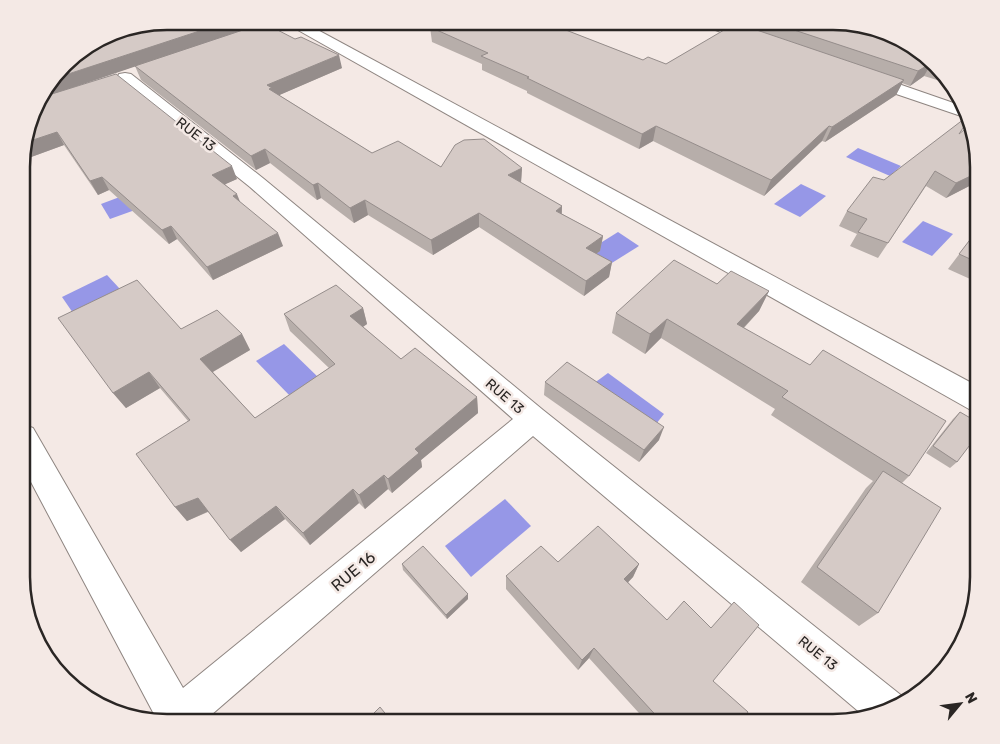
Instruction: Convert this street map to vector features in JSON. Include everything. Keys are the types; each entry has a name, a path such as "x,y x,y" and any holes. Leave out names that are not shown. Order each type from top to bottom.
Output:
{"street":[{"path":"298,30 970,397"},
{"path":"727,30 779,48"},
{"path":"845,71 958,110"},
{"name":"RUE 13","path":"125,78 258,183 533,419 882,705"},
{"name":"RUE 16","path":"182,714 533,419"},
{"path":"30,452 172,714"}],"water":[{"path":"858,148 901,166 890,176 846,157"},
{"path":"801,184 826,196 800,217 774,204"},
{"path":"149,186 160,201 110,219 101,204"},
{"path":"923,221 953,234 932,256 902,242"},
{"path":"618,232 639,246 607,266 592,257 594,247"},
{"path":"107,275 120,289 73,313 62,297"},
{"path":"284,344 320,379 292,398 256,361"},
{"path":"608,373 664,414 656,424 593,384"},
{"path":"505,499 531,526 471,577 445,546"}],"building":[{"path":"203,30 66,75 98,48 123,37 149,31"},
{"path":"243,30 278,30 295,39 301,37 339,55 267,85 272,88 269,89 372,153 398,141 441,167 455,145 464,140 484,139 522,168 508,175 562,206 556,211 603,236 586,248 612,262 586,281 479,213 431,240 365,200 350,208 318,183 313,185 265,149 251,156 135,66"},
{"path":"437,30 566,30 643,60 648,57 666,64 724,30 757,30 904,80 832,127 829,126 771,180 656,126 642,134 527,78 529,77 481,56 488,53"},
{"path":"794,30 842,30 886,40 902,48 926,66 918,71"},
{"path":"116,74 232,166 212,175 237,194 233,196 278,233 207,267 171,226 162,230 102,177 90,181 57,132 33,140 40,114 51,94"},
{"path":"962,121 964,127 959,134 965,130 969,149 970,176 956,183 935,171 888,243 858,232 867,219 847,211 873,177 884,180"},
{"path":"970,240 970,259 959,254"},
{"path":"674,260 717,284 731,271 769,291 737,324 810,365 823,350 946,421 909,476 782,397 788,391 667,319 650,334 616,313"},
{"path":"137,280 181,329 217,310 242,334 200,359 255,418 335,364 284,314 336,285 363,308 350,316 401,359 415,348 477,397 415,449 419,453 388,479 384,475 359,495 353,489 303,533 276,506 230,540 198,498 175,507 136,454 190,420 149,372 113,393 58,318"},
{"path":"567,362 664,427 644,450 545,382"},
{"path":"960,412 970,418 970,445 957,462 933,446"},
{"path":"883,471 941,508 878,613 817,567"},
{"path":"598,526 639,564 624,579 667,620 684,601 711,628 734,602 759,625 713,681 748,712 747,714 655,714 594,648 582,660 506,576 541,546 558,562"},
{"path":"423,546 468,594 446,615 402,564"},
{"path":"380,707 386,714 373,714"}]}
